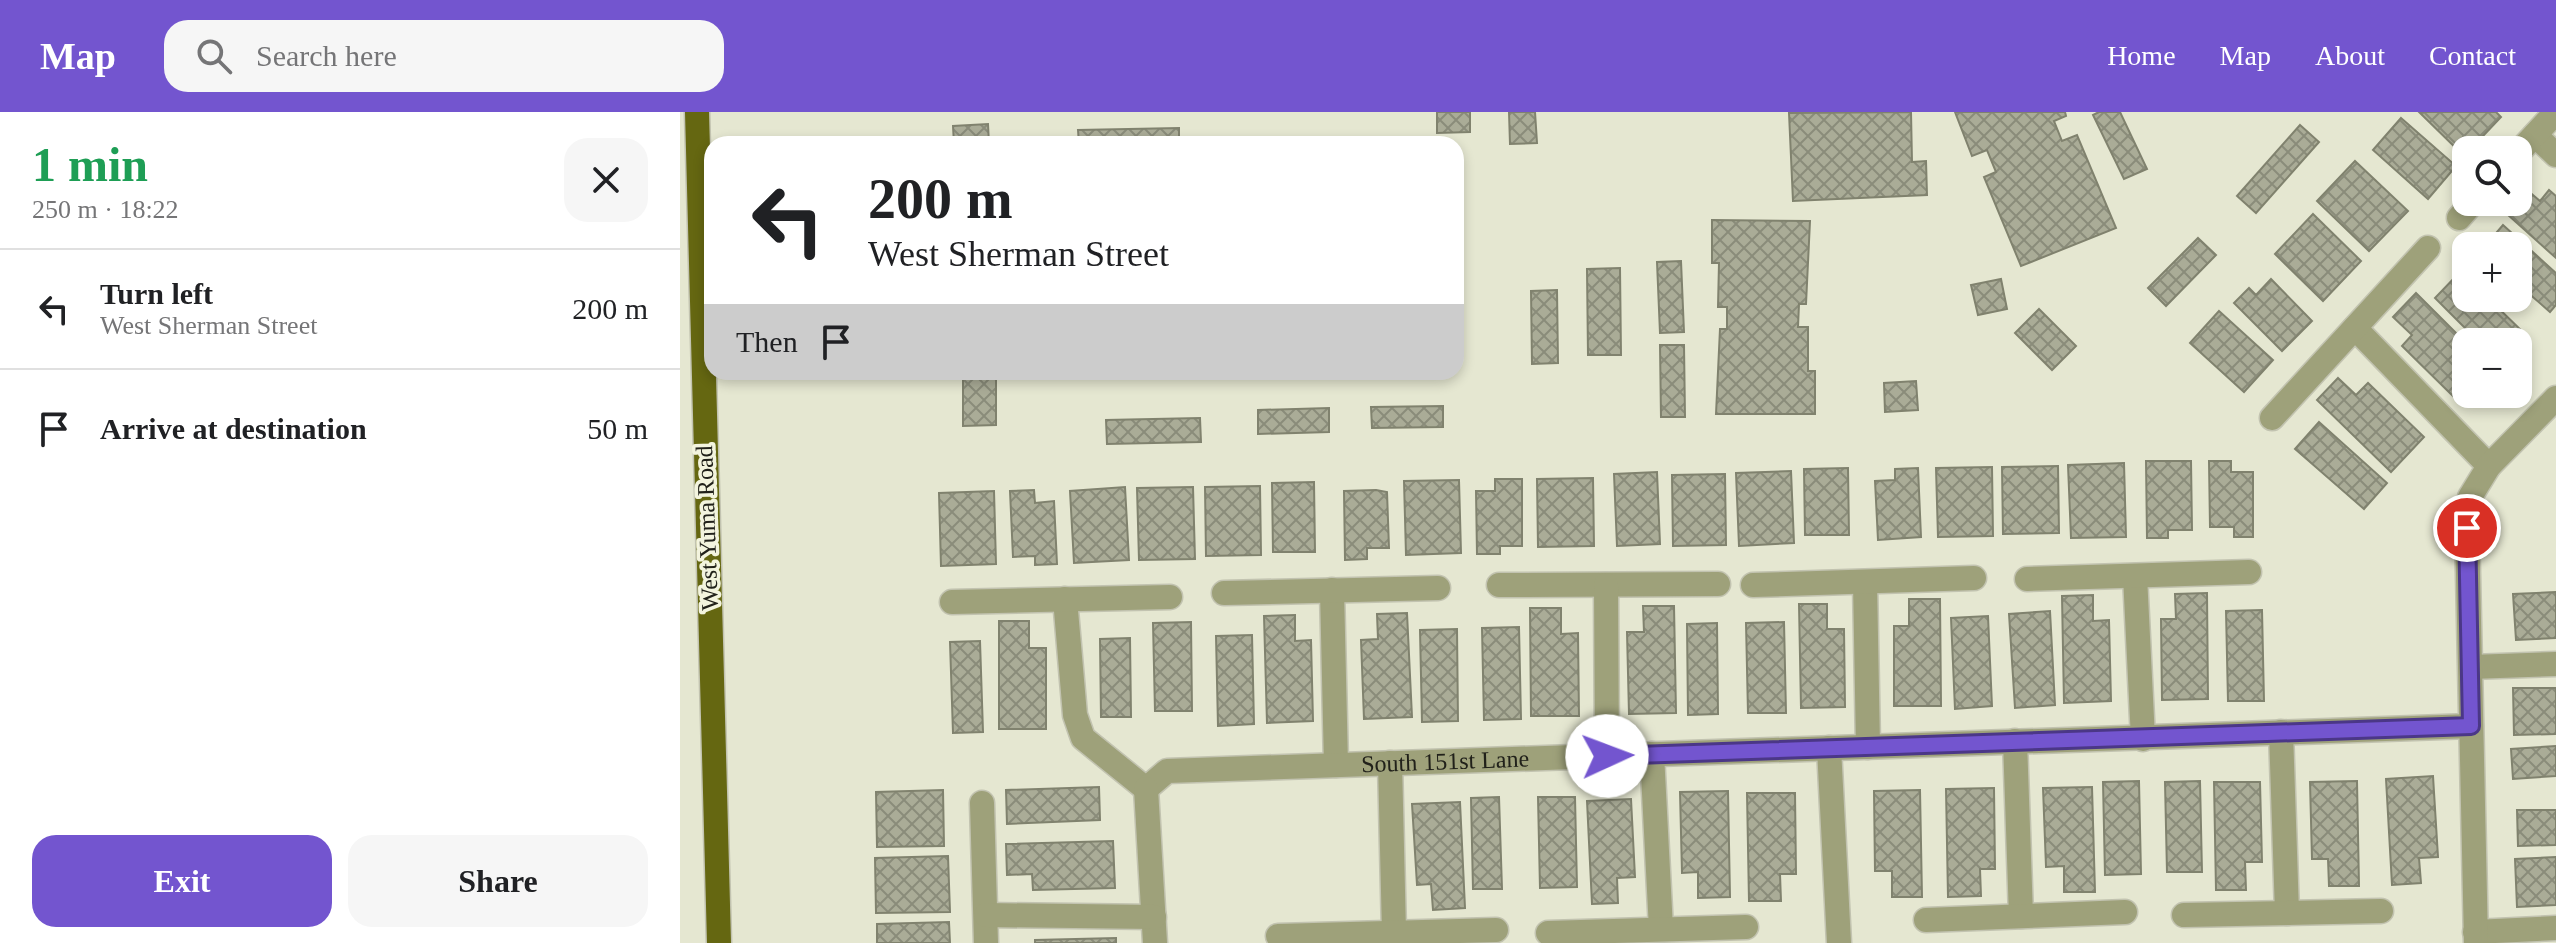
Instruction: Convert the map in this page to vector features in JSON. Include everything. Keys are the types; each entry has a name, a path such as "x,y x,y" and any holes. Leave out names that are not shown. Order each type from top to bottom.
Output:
{"main road":[{"name":"West Yuma Road","path":"697,112 704,376"},
{"name":"West Yuma Road","path":"704,380 719,943"}],"street":[{"path":"2532,138 2556,112"},
{"path":"2532,146 2556,155"},
{"path":"2272,418 2428,248"},
{"path":"2355,328 2489,466"},
{"path":"2556,398 2489,466 2470,497 2467,528 2476,937 2556,928"},
{"path":"2027,579 2249,572"},
{"path":"2135,576 2143,739"},
{"path":"1753,585 1974,578"},
{"path":"1865,582 1868,747"},
{"path":"1499,585 1718,584"},
{"path":"1606,585 1607,756"},
{"path":"1224,593 1438,588"},
{"path":"1332,590 1336,765"},
{"path":"952,602 1170,597"},
{"path":"1065,599 1075,715 1083,738 1146,789 1155,943"},
{"path":"2471,667 2556,664"},
{"name":"South 151st Lane","path":"1146,789 1167,771 2471,726"},
{"path":"2281,732 2287,913"},
{"path":"2015,741 2021,916"},
{"path":"1829,748 1839,943"},
{"path":"1652,754 1661,929"},
{"path":"1390,763 1394,933"},
{"path":"982,803 986,943"},
{"path":"2184,915 2381,911"},
{"path":"1926,920 2125,912"},
{"path":"986,915 1154,917"},
{"path":"1548,933 1746,927"},
{"path":"1278,936 1496,930"}],"building":[{"path":"1437,112 1470,112 1470,132 1437,133"},
{"path":"1509,112 1535,112 1537,143 1510,144"},
{"path":"1911,112 1912,162 1926,161 1927,195 1793,201 1789,113"},
{"path":"1955,112 2065,112 2066,116 2054,121 2062,141 2077,135 2116,228 2021,266 1984,177 1996,172 1987,150 1972,156"},
{"path":"2120,112 2147,169 2124,179 2093,115"},
{"path":"2419,112 2496,112 2501,117 2483,136 2452,136 2452,144"},
{"path":"2401,118 2452,163 2452,171 2428,199 2373,150"},
{"path":"988,124 989,136 954,136 953,126"},
{"path":"2300,125 2319,142 2256,213 2237,196"},
{"path":"1179,128 1179,136 1078,136 1078,130"},
{"path":"2355,161 2408,211 2369,251 2317,201"},
{"path":"2549,190 2556,196 2556,258 2532,237 2532,232 2527,232 2509,216 2532,216 2532,194 2540,201"},
{"path":"2313,214 2361,261 2323,301 2275,254"},
{"path":"1712,220 1810,221 1806,304 1799,304 1798,327 1808,327 1808,371 1815,371 1815,414 1716,414 1720,329 1727,329 1727,307 1718,307 1719,263 1712,263"},
{"path":"2503,225 2511,232 2497,232"},
{"path":"2198,238 2216,255 2166,306 2148,288"},
{"path":"2532,251 2556,273 2556,305 2550,312 2532,296"},
{"path":"1681,261 1684,332 1660,333 1657,262"},
{"path":"1620,268 1621,355 1588,355 1587,269"},
{"path":"2001,279 2007,309 1978,315 1971,285"},
{"path":"2271,279 2312,321 2282,351 2234,303 2249,288 2256,295"},
{"path":"2452,280 2452,312 2502,312 2519,328 2465,328 2435,298"},
{"path":"1557,290 1558,363 1532,364 1531,291"},
{"path":"2416,293 2452,329 2452,395 2402,346 2412,335 2393,317"},
{"path":"2039,309 2076,346 2052,370 2015,333"},
{"path":"2219,311 2273,360 2244,392 2190,343"},
{"path":"1660,345 1684,345 1685,417 1661,417"},
{"path":"2338,378 2356,395 2368,383 2424,437 2391,472 2317,400"},
{"path":"963,380 996,380 996,425 963,426"},
{"path":"1916,381 1918,410 1885,412 1884,383"},
{"path":"1443,406 1443,427 1372,428 1371,407"},
{"path":"1329,408 1329,432 1258,434 1258,410"},
{"path":"1200,418 1201,442 1107,444 1106,420"},
{"path":"2319,422 2387,483 2364,509 2295,449"},
{"path":"2146,461 2191,461 2192,530 2168,530 2168,538 2147,538"},
{"path":"2209,461 2231,461 2231,472 2253,472 2253,537 2234,537 2234,527 2210,527"},
{"path":"2124,463 2126,537 2071,538 2068,465"},
{"path":"2058,466 2059,533 2003,534 2002,467"},
{"path":"1992,467 1993,536 1938,537 1936,468"},
{"path":"1848,468 1849,535 1805,535 1804,469"},
{"path":"1918,468 1921,537 1878,540 1875,481 1895,480 1895,469"},
{"path":"1791,471 1794,543 1739,546 1736,473"},
{"path":"1657,472 1660,544 1617,546 1614,474"},
{"path":"1725,474 1726,545 1673,546 1672,475"},
{"path":"1593,478 1594,546 1538,547 1537,479"},
{"path":"1495,479 1522,479 1522,546 1500,546 1500,554 1477,554 1476,491 1495,491"},
{"path":"1459,480 1461,553 1406,555 1404,481"},
{"path":"1314,482 1315,552 1273,552 1272,483"},
{"path":"1260,486 1261,555 1206,556 1205,487"},
{"path":"1125,487 1129,560 1074,563 1070,491"},
{"path":"1193,487 1195,559 1139,560 1137,488"},
{"path":"1034,490 1035,503 1054,501 1057,564 1035,565 1035,556 1013,557 1010,491"},
{"path":"994,491 996,564 941,566 939,493"},
{"path":"1344,491 1387,492 1389,548 1367,548 1367,559 1345,560"},
{"path":"2556,592 2556,638 2516,640 2513,594"},
{"path":"2207,593 2208,699 2162,700 2161,619 2176,619 2175,594"},
{"path":"2093,595 2093,621 2109,620 2111,701 2064,703 2062,596"},
{"path":"1909,599 1940,599 1941,706 1894,706 1894,626 1909,626"},
{"path":"1799,604 1827,604 1827,629 1844,629 1845,707 1801,708"},
{"path":"1643,606 1674,606 1676,713 1629,714 1627,632 1644,632"},
{"path":"1530,608 1561,608 1561,634 1578,633 1579,716 1531,716"},
{"path":"2262,610 2264,701 2228,701 2226,611"},
{"path":"2050,611 2055,705 2015,708 2009,614"},
{"path":"1407,613 1412,717 1364,719 1361,640 1378,639 1377,614"},
{"path":"1295,615 1295,641 1311,640 1313,721 1267,723 1264,616"},
{"path":"1988,616 1992,706 1955,709 1951,618"},
{"path":"999,621 1029,621 1029,648 1046,648 1046,729 999,729"},
{"path":"1191,622 1192,711 1155,711 1153,623"},
{"path":"1784,622 1786,713 1748,713 1746,623"},
{"path":"1717,623 1718,714 1688,715 1687,624"},
{"path":"1519,627 1521,719 1484,720 1482,628"},
{"path":"1457,629 1458,721 1422,722 1420,630"},
{"path":"1252,635 1254,724 1218,726 1216,636"},
{"path":"1130,638 1131,717 1101,717 1100,639"},
{"path":"980,641 983,732 953,733 950,642"},
{"path":"2513,688 2556,688 2556,734 2514,735"},
{"path":"2556,746 2556,776 2513,779 2511,749"},
{"path":"2433,776 2438,857 2419,858 2421,883 2392,885 2386,779"},
{"path":"2139,781 2141,874 2105,875 2103,782"},
{"path":"2200,781 2202,872 2167,872 2165,782"},
{"path":"2357,781 2359,886 2329,886 2328,859 2312,859 2310,782"},
{"path":"2214,782 2260,782 2262,862 2245,862 2246,890 2216,890"},
{"path":"1099,787 1100,820 1007,824 1006,790"},
{"path":"2092,787 2095,892 2064,892 2064,866 2046,867 2043,788"},
{"path":"1994,788 1995,869 1980,869 1981,896 1948,897 1946,789"},
{"path":"943,790 944,846 877,847 876,792"},
{"path":"1920,790 1922,897 1892,897 1892,871 1875,871 1874,791"},
{"path":"1728,791 1730,897 1698,898 1698,872 1682,873 1680,792"},
{"path":"1747,793 1795,793 1796,874 1780,874 1781,901 1749,901"},
{"path":"1499,797 1502,889 1473,889 1471,798"},
{"path":"1538,797 1575,797 1577,887 1540,888"},
{"path":"1631,799 1635,877 1617,878 1618,903 1592,904 1587,801"},
{"path":"1460,802 1465,908 1433,910 1431,884 1417,885 1412,804"},
{"path":"2517,810 2556,810 2556,845 2518,846"},
{"path":"1113,841 1115,888 1033,890 1032,874 1007,875 1006,844"},
{"path":"948,856 950,912 876,913 875,858"},
{"path":"2556,857 2556,905 2517,907 2515,859"},
{"path":"949,922 950,943 877,943 877,924"},
{"path":"1116,938 1116,943 1035,943 1035,940"}],"route":[{"path":"1607,756 2471,726 2467,528"}]}
